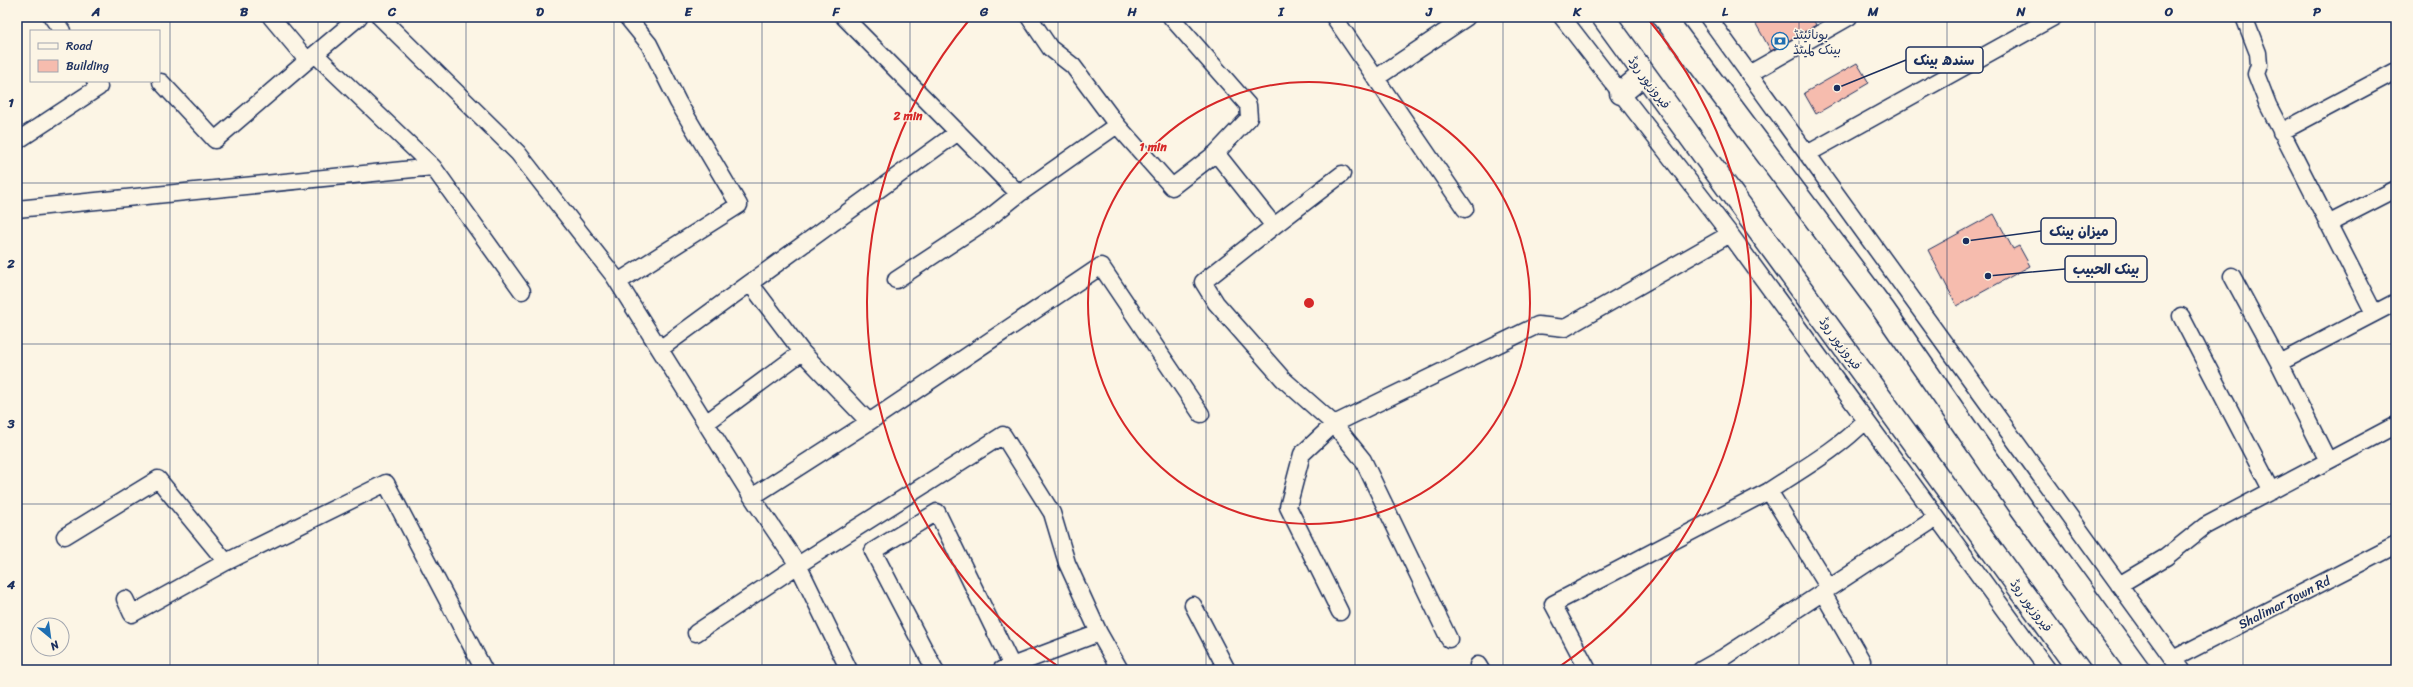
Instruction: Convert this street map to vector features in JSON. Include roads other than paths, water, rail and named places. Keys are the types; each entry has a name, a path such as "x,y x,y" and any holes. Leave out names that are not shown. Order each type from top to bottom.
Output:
{"highway":[{"name":"فیروزپور روڈ","path":"1603,17 2079,670"},
{"path":"1665,17 1883,309 2022,509 2139,670"},
{"path":"1621,93 1644,74"}],"street":[{"path":"52,17 61,30"},
{"path":"271,17 311,57 433,167 522,292"},
{"path":"161,82 215,140 359,17"},
{"path":"380,17 518,153 618,282 752,497 798,565 849,670"},
{"path":"618,282 739,205 678,102 649,44 627,17"},
{"path":"844,17 1019,194"},
{"path":"1029,17 1050,48 1073,66 1116,125 1172,186 1216,153 1249,118 1248,105 1170,17"},
{"path":"1334,17 1465,209"},
{"path":"1376,78 1467,17"},
{"path":"1562,17 1730,234 1864,421 2048,670"},
{"path":"1708,17 2177,664"},
{"path":"1749,74 1849,17"},
{"path":"1807,154 2054,17"},
{"path":"2244,17 2258,53 2259,65 2256,74 2268,105 2374,313"},
{"path":"2281,132 2396,71"},
{"path":"17,141 99,87 96,82"},
{"path":"896,280 984,222 1019,194 1116,125"},
{"path":"660,349 958,132"},
{"path":"1216,153 1274,226"},
{"path":"18,207 433,167"},
{"path":"1342,174 1202,282 1216,303 1283,379 1334,424 1363,460 1450,638"},
{"path":"2328,224 2396,189"},
{"path":"1340,612 1288,507 1302,454 1334,424 1538,325 1565,328 1730,234"},
{"path":"752,497 869,422 1101,266 1201,414"},
{"path":"2232,276 2279,363 2328,461"},
{"path":"750,283 802,352 869,422"},
{"path":"2279,363 2396,302"},
{"path":"2181,316 2272,491"},
{"path":"706,423 802,352"},
{"path":"1588,670 1553,604 1769,491 1850,437 1864,421"},
{"path":"2119,585 2166,557 2205,526 2396,425"},
{"path":"696,633 798,565 1003,435 1052,513 1067,563 1099,633 1120,670"},
{"path":"65,536 158,479 226,562"},
{"path":"125,599 132,614 226,562 386,484 484,670"},
{"path":"1769,491 1826,590 1862,661"},
{"path":"935,670 874,551 937,512 1006,668 1099,633"},
{"path":"1701,670 1727,664 1826,590 1936,518"},
{"name":"Shalimar Town Rd","path":"2177,664 2396,545"},
{"path":"1193,605 1227,670"}],"place":[{"name":"یونائیٹڈ بینک لمیٹڈ","path":"1780,41"},
{"name":"سندھ بینک","path":"1837,88"},
{"name":"میزان بینک","path":"1966,241"},
{"name":"بينک الحبيب","path":"1988,276"}]}
